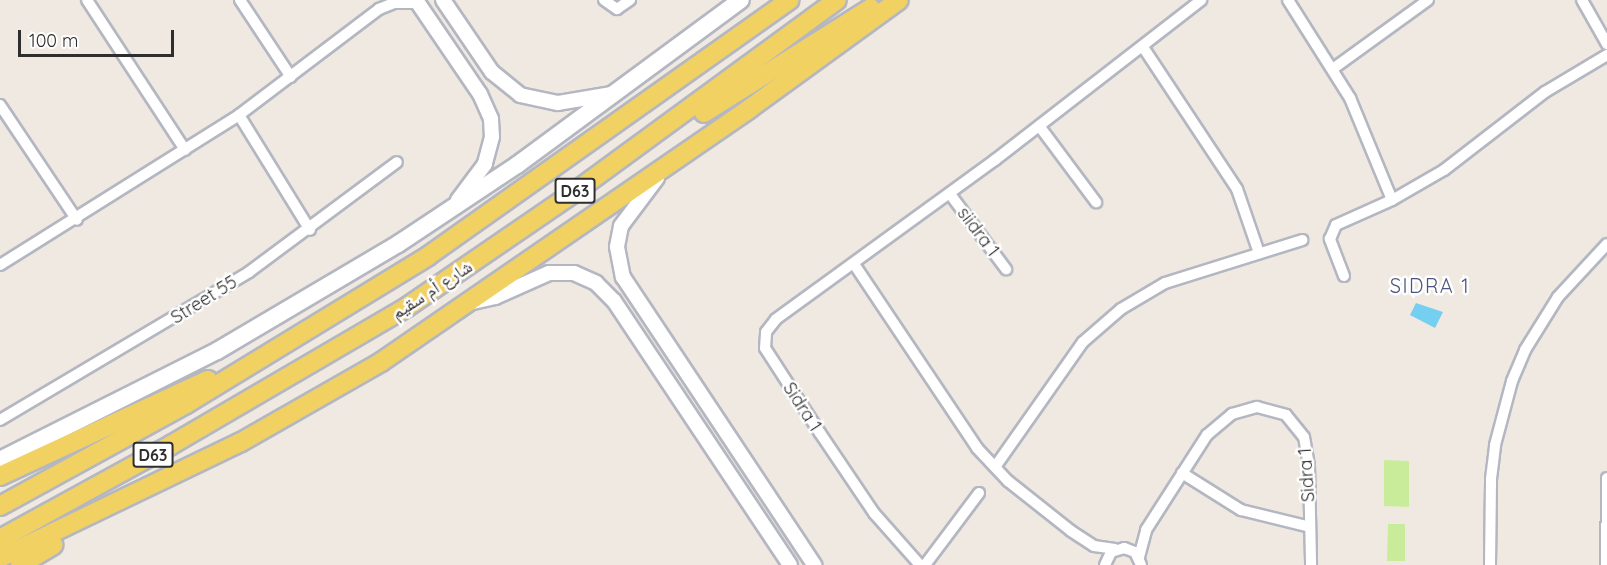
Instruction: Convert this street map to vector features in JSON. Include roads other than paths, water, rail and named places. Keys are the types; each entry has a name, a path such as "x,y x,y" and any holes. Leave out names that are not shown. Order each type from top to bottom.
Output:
{"main road":[{"path":"0,460 251,332 450,211 741,0"},
{"name":"شارع أم سقيم","path":"0,506 255,363 471,228 790,0"},
{"name":"شارع أم سقيم","path":"0,539 171,445 390,317 572,194 837,0"},
{"path":"572,194 634,161 777,65 887,0"},
{"path":"0,558 241,442 381,362 471,302 899,0"},
{"name":"شارع أم سقيم","path":"0,476 142,408 255,363"},
{"name":"D63","path":"20,565 241,442"}],"street":[{"path":"87,0 185,150"},
{"path":"240,0 291,77"},
{"path":"443,0 486,64 512,90 538,101 568,103 614,94"},
{"path":"604,0 617,9 630,0"},
{"name":"Sidra 1","path":"920,565 860,493 765,348 766,332 776,319 1040,127 1201,0"},
{"path":"1288,0 1334,68 1361,120 1392,200"},
{"path":"1334,68 1428,0"},
{"path":"1582,0 1607,44"},
{"path":"0,265 77,220 239,115 291,77 382,4 417,1 475,86 491,119 491,146 481,172 450,211"},
{"path":"1143,47 1237,189 1259,253"},
{"path":"1344,276 1330,239 1332,229 1392,200 1452,164 1545,92 1607,54"},
{"path":"2,112 77,220"},
{"path":"239,115 310,230"},
{"path":"1040,127 1096,202"},
{"name":"Street 55","path":"0,420 142,339 310,230 396,162"},
{"path":"670,162 623,222 617,247 623,277 814,565"},
{"name":"siidra 1","path":"950,194 1006,269"},
{"path":"995,467 1083,342 1121,309 1165,284 1302,240"},
{"path":"1490,565 1492,468 1512,381 1525,350 1558,297 1607,244"},
{"path":"854,264 956,419 995,467 1023,494 1087,543 1104,565 1120,549 1146,530"},
{"path":"471,302 495,297 549,273 574,273 596,283 614,301 790,565"},
{"name":"Sidra 1","path":"1146,530 1207,435 1232,414 1257,407 1276,410 1296,425 1308,451 1311,565"},
{"path":"1182,473 1241,510 1310,527"},
{"path":"1606,562 1607,478"},
{"path":"925,565 979,493"},
{"path":"1087,543 1120,549 1140,561 1146,530"}],"water":[{"path":"1416,303 1443,312 1435,328 1410,315"}],"district":[{"name":"SIDRA 1","path":"1430,285"}]}
